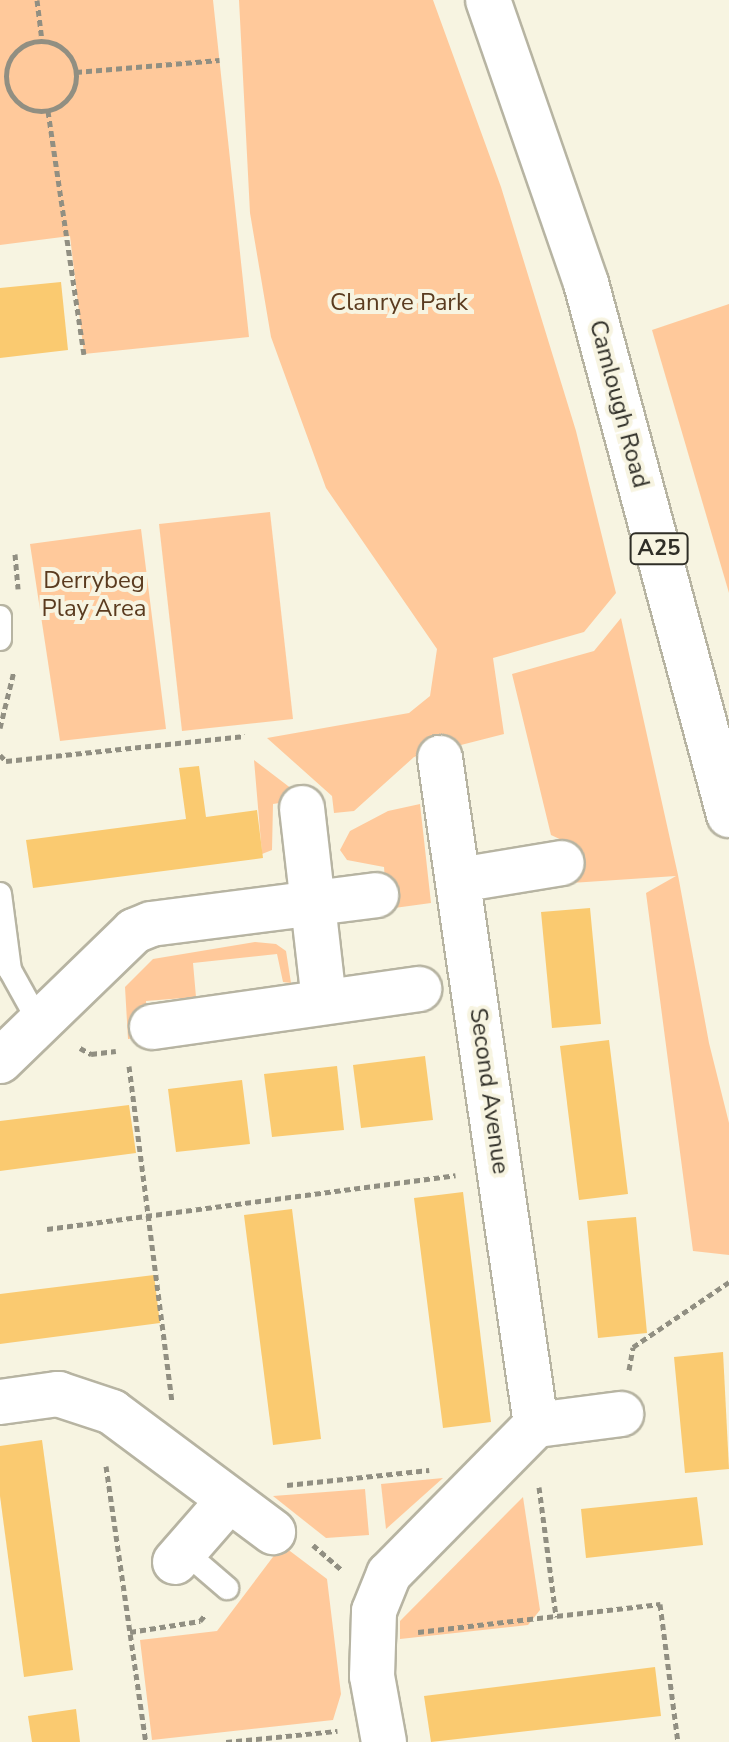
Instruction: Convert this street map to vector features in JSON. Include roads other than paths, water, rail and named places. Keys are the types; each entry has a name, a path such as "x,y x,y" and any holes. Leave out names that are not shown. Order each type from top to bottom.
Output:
{"street":[{"name":"Camlough Road","path":"488,0 586,283 729,815"},
{"name":"Second Avenue","path":"440,758 536,1425"},
{"path":"302,808 324,1002"},
{"path":"459,880 562,863"},
{"path":"0,1061 134,931 151,924 376,895"},
{"path":"152,1027 419,989"},
{"path":"0,1402 58,1394 81,1399 112,1412 273,1532"},
{"path":"382,1734 372,1676 374,1611 389,1574 517,1468 536,1425 621,1414"},
{"path":"180,1557 229,1500"}],"lane":[{"path":"0,617 0,639"},
{"path":"0,894 10,970 40,1024"},
{"path":"180,1557 227,1588"}],"park label":[{"name":"Clanrye Park","path":"399,303"},
{"name":"Derrybeg Play Area","path":"94,595"}]}
